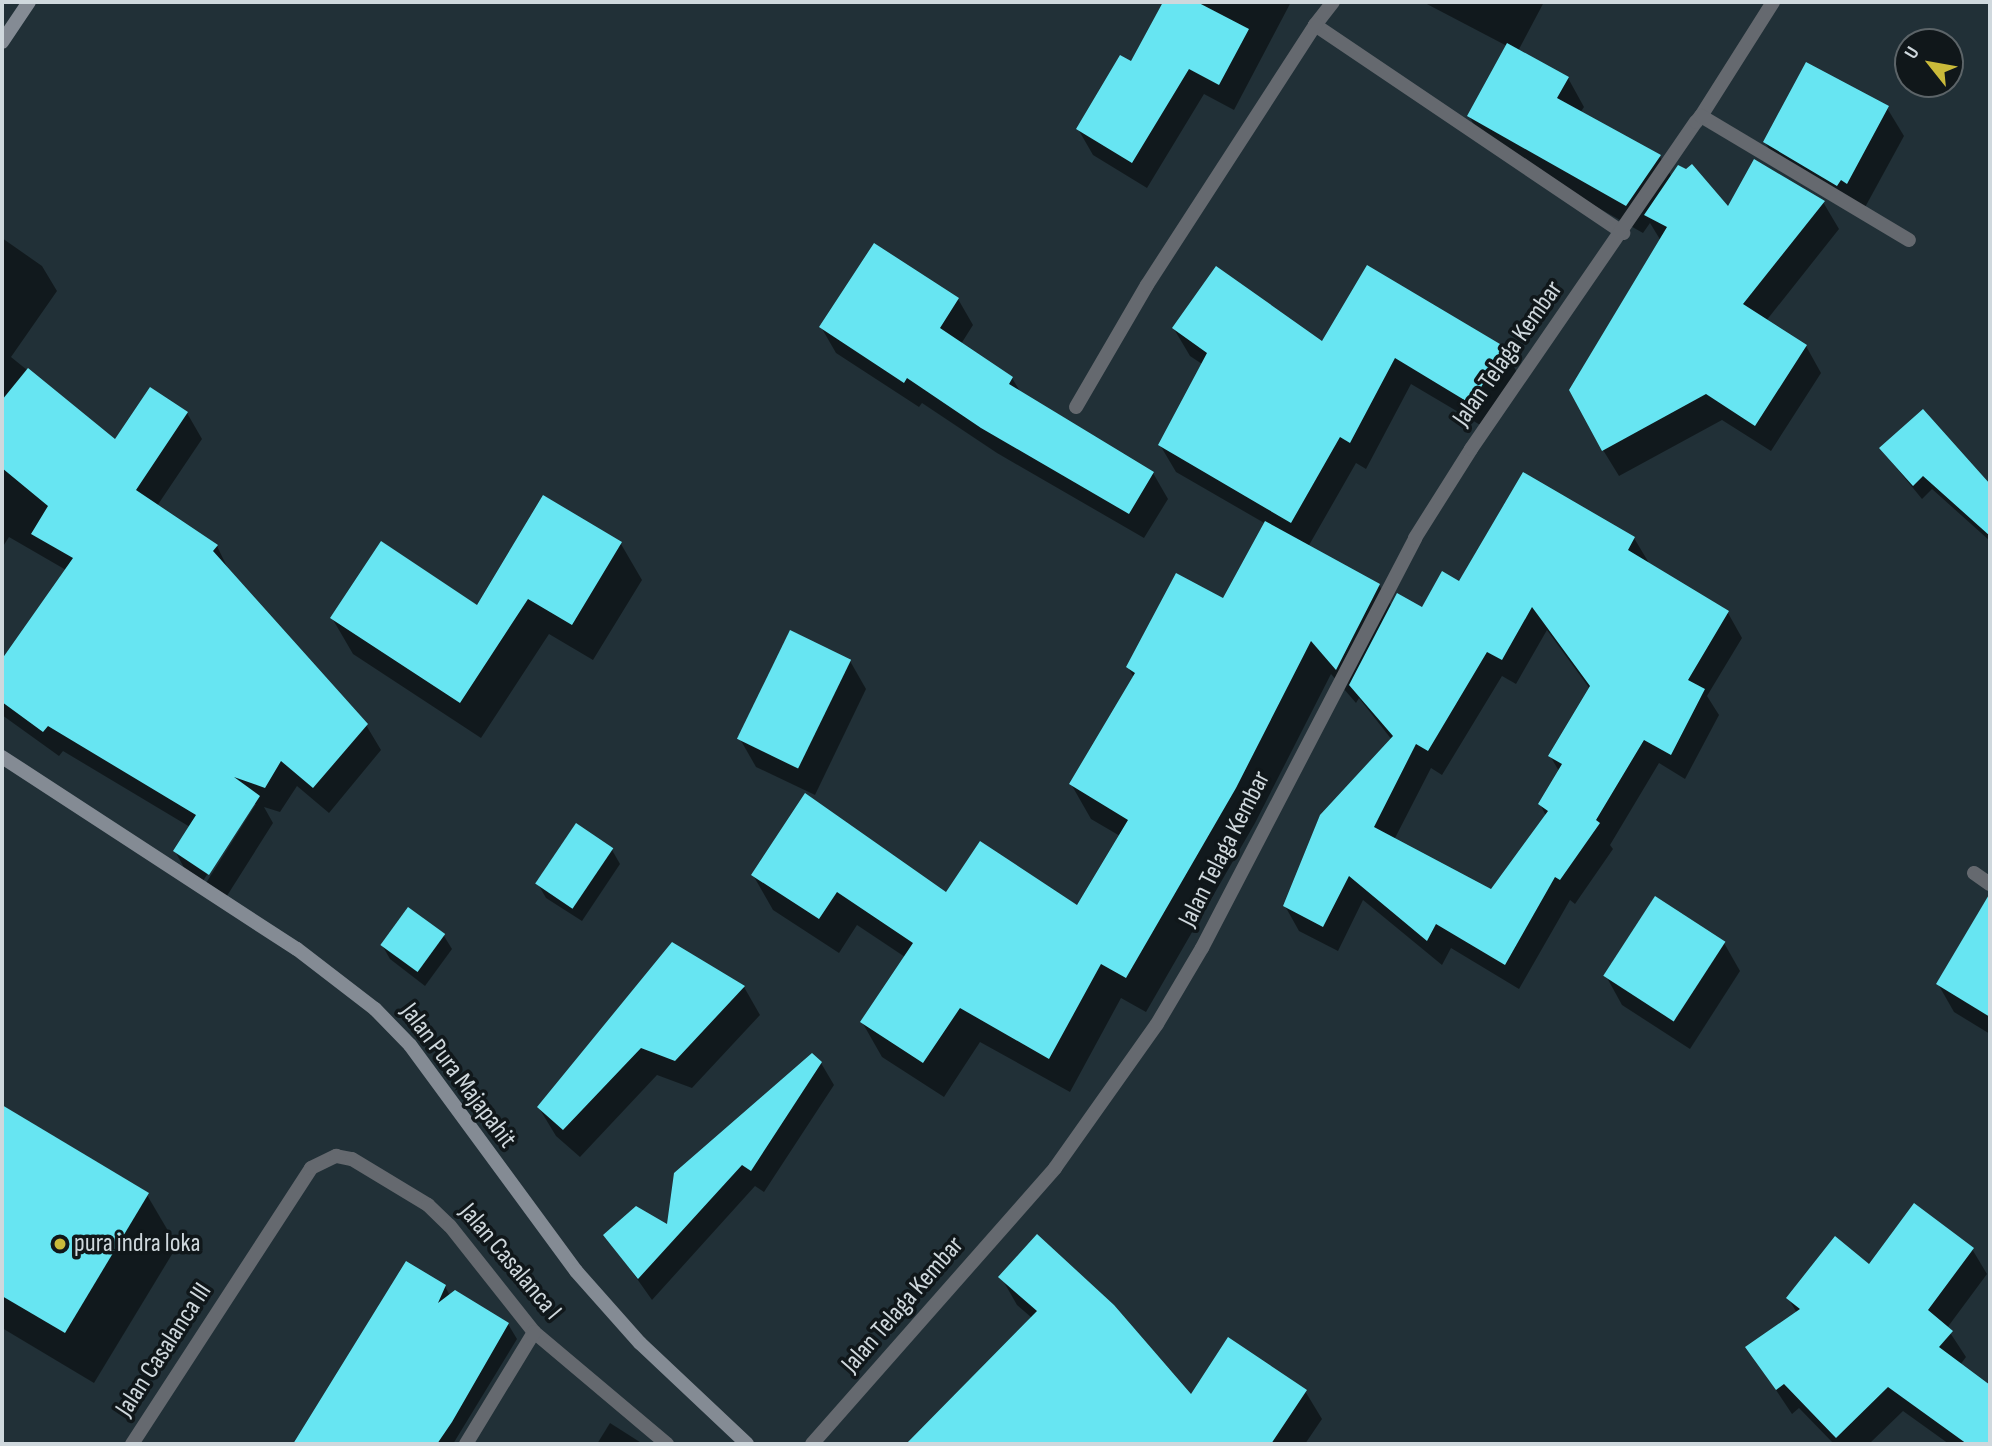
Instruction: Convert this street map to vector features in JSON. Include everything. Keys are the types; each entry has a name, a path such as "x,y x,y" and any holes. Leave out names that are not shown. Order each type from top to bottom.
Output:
{"street":[{"path":"2,42 29,2"},
{"path":"1076,407 1236,144 1333,2"},
{"name":"Jalan Telaga Kembar","path":"813,1444 1055,1168 1150,1035 1202,948 1415,538 1471,449 1623,233 1773,2"},
{"path":"1315,25 1623,233"},
{"path":"1701,116 1909,240"},
{"name":"Jalan Pura Majapahit","path":"2,757 297,949 375,1009 410,1045 576,1271 669,1373 747,1444"},
{"path":"1974,873 1990,884"},
{"name":"Jalan Casalanca I","path":"305,1178 320,1161 341,1156 403,1187 450,1226 534,1332 667,1444"},
{"name":"Jalan Casalanca III","path":"132,1444 305,1178"},
{"path":"467,1444 534,1332"}],"building":[{"path":"1163,2 1197,2 1249,29 1219,85 1189,69 1132,163 1076,129 1120,55 1131,61"},
{"path":"1507,43 1569,77 1557,98 1661,155 1626,206 1467,116"},
{"path":"1806,62 1889,106 1847,184 1841,180 1837,186 1763,142"},
{"path":"1754,159 1825,201 1743,304 1807,345 1755,426 1706,394 1602,451 1569,390 1667,227 1644,215 1678,165 1686,169 1692,164 1728,206"},
{"path":"874,243 959,298 940,328 1013,377 1009,384 1154,472 1129,514 981,428 907,378 904,383 819,327"},
{"path":"1367,265 1505,347 1471,404 1395,358 1350,443 1340,437 1291,523 1158,445 1207,353 1172,328 1216,266 1322,341"},
{"path":"28,368 115,439 150,387 188,412 136,490 218,545 213,551 368,724 313,788 281,761 265,788 234,777 260,796 209,875 173,851 196,815 48,726 43,732 2,702 2,659 73,558 31,534 48,506 2,468 2,400"},
{"path":"1923,409 1990,484 1990,536 1923,476 1913,486 1879,448"},
{"path":"1523,472 1635,537 1628,550 1729,611 1688,680 1705,689 1671,755 1644,740 1596,820 1600,823 1560,880 1555,877 1505,965 1436,924 1427,941 1349,876 1323,927 1283,906 1320,815 1393,736 1349,685 1397,593 1422,607 1442,571 1459,581","holes":["1532,607 1590,686 1548,756 1562,764 1538,804 1548,811 1491,889 1374,827 1416,744 1428,751 1487,652 1502,660"]},
{"path":"543,495 622,542 572,625 528,599 460,703 330,618 381,541 477,605"},
{"path":"1265,521 1380,584 1336,670 1311,641 1236,788 1126,978 1101,964 1049,1059 960,1008 923,1063 860,1022 913,943 837,892 819,919 751,875 805,793 946,892 980,841 1077,905 1128,820 1069,784 1135,673 1126,667 1176,573 1223,598"},
{"path":"790,630 851,660 798,769 737,739"},
{"path":"576,823 613,848 572,909 535,884"},
{"path":"1990,893 1990,1017 1936,984"},
{"path":"1655,896 1725,942 1674,1021 1603,976"},
{"path":"408,907 445,934 418,972 380,945"},
{"path":"672,942 745,986 675,1061 641,1048 563,1130 537,1107"},
{"path":"812,1053 822,1062 751,1171 742,1165 638,1279 603,1235 636,1206 667,1224 674,1173"},
{"name":"pura indra loka","path":"2,1105 149,1193 65,1333 2,1296"},
{"path":"1914,1203 1974,1248 1928,1310 1953,1331 1939,1347 1990,1385 1990,1444 1967,1444 1888,1387 1836,1438 1784,1384 1776,1390 1745,1347 1800,1309 1786,1298 1835,1236 1869,1264"},
{"path":"1037,1234 1114,1305 1191,1394 1228,1337 1307,1390 1271,1444 906,1444 1037,1311 998,1277"},
{"path":"406,1261 446,1285 438,1303 455,1290 509,1323 452,1422 437,1444 293,1444"}],"place":[{"name":"pura indra loka","path":"60,1244"}]}
